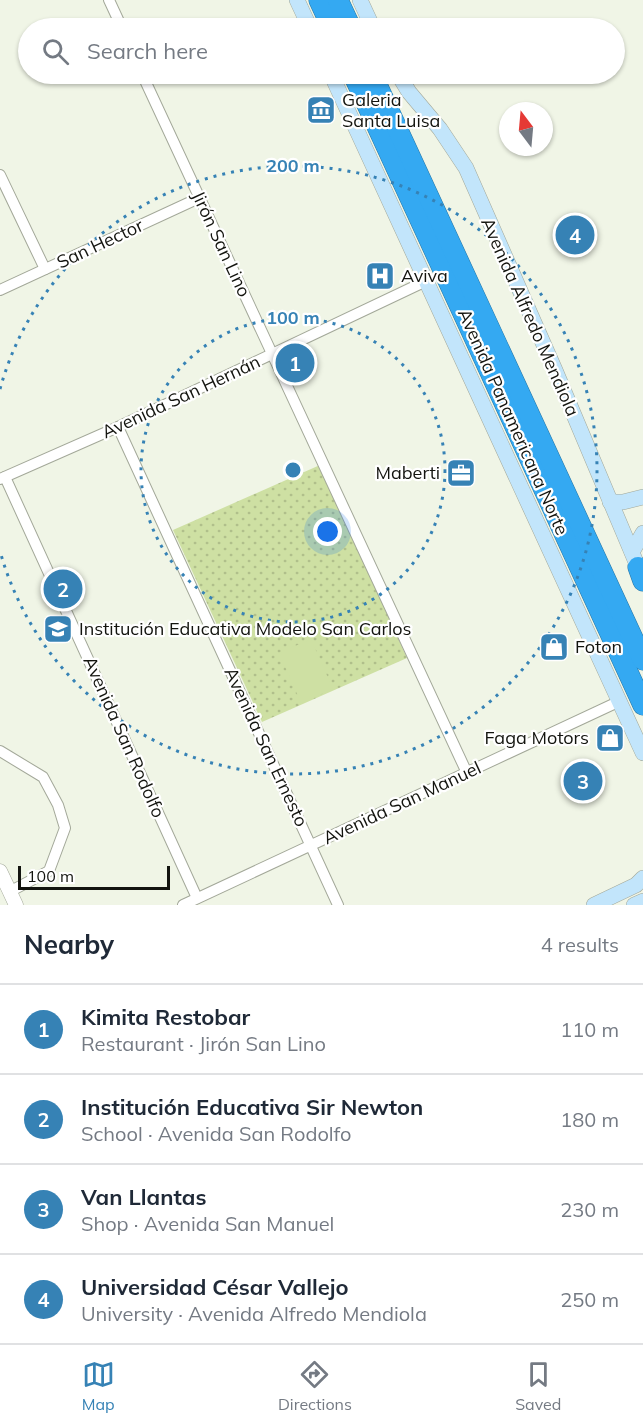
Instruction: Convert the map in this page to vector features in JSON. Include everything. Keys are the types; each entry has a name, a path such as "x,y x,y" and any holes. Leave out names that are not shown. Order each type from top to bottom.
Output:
{"highway":[{"path":"319,0 327,18"},
{"path":"338,0 346,18"},
{"name":"Avenida Panamericana Norte","path":"358,84 643,705"},
{"name":"Avenida Panamericana Norte","path":"377,84 643,660"}],"main road":[{"path":"297,0 305,18"},
{"path":"360,0 368,18"},
{"path":"336,84 643,753"},
{"name":"Avenida Alfredo Mendiola","path":"404,84 441,129 466,168 639,568"},
{"path":"610,502 623,502 643,497"},
{"path":"639,568 643,533"},
{"path":"594,905 636,885 643,878"},
{"path":"634,905 643,901"}],"street":[{"path":"109,0 117,18"},
{"name":"Jirón San Lino","path":"147,84 467,773"},
{"path":"0,175 45,269"},
{"name":"San Hector","path":"0,290 199,198"},
{"name":"Avenida San Hernán","path":"3,478 118,427 426,281"},
{"name":"Avenida San Ernesto","path":"118,427 338,905"},
{"name":"Avenida San Rodolfo","path":"3,478 197,898"},
{"name":"Avenida San Manuel","path":"183,905 620,701"},
{"path":"0,751 42,777 58,805 65,828 49,871 9,892"},
{"path":"0,871 16,905"}],"green space":[{"path":"320,465 407,658 262,722 173,530"},
{"path":"311,639 333,689 301,703 279,653"}],"place":[{"name":"Galeria Santa Luisa","path":"321,110"},
{"name":"Universidad César Vallejo","path":"575,235"},
{"name":"Aviva","path":"380,276"},
{"name":"Kimita Restobar","path":"295,363"},
{"name":"Maberti","path":"461,473"},
{"name":"Institución Educativa Sir Newton","path":"63,589"},
{"name":"Institución Educativa Modelo San Carlos","path":"58,629"},
{"name":"Foton","path":"554,647"},
{"name":"Faga Motors","path":"610,738"},
{"name":"Van Llantas","path":"583,781"}]}
